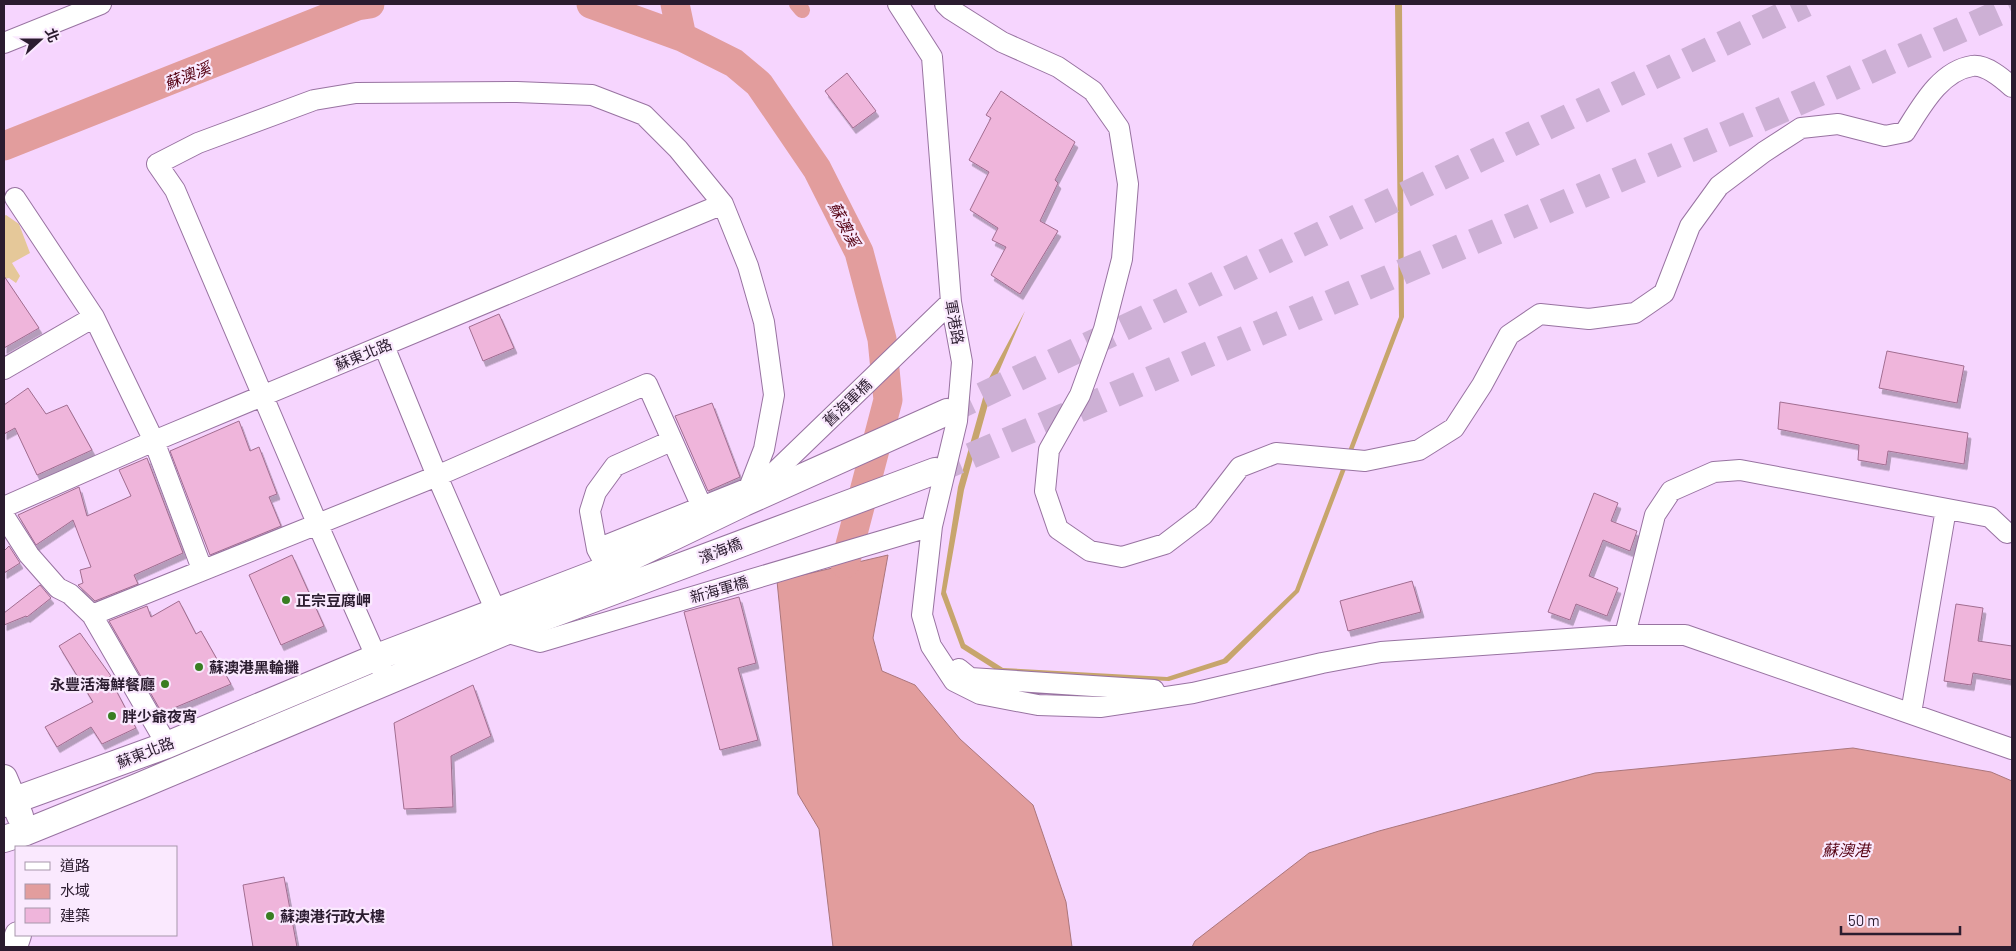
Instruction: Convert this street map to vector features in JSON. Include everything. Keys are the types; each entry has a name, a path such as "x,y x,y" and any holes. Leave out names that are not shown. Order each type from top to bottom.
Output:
{"main road":[{"path":"501,621 602,559 744,503 947,412"},
{"name":"濱海橋","path":"501,621 935,471"},
{"name":"蘇東北路","path":"7,794 166,745 377,657 501,621"},
{"name":"蘇東北路","path":"19,839 386,681 501,621"},
{"path":"7,794 19,839"}],"street":[{"path":"4,43 101,4"},
{"name":"軍港路","path":"898,4 932,57 951,302 962,362 958,411 932,526 922,615 931,646 970,678 1193,693 1322,663 1381,652 1625,634"},
{"path":"945,4 1002,42 1058,67 1093,91 1119,128 1128,184 1122,259 1104,329 1080,395 1049,450 1045,491 1058,529 1090,551 1122,557 1165,544 1203,515 1240,467 1276,453 1365,461 1419,450 1454,428 1482,384 1509,335 1540,314 1589,319 1635,313 1664,293 1690,226 1719,186 1764,152 1801,128 1838,124 1884,136 1905,132 1924,102 1948,76 1974,66 1994,72 2012,87"},
{"path":"386,681 175,190 156,164 198,143 314,100 356,93 517,92 592,95 644,115 678,149 723,204 748,266 764,322 774,395 764,449 749,488 702,507 602,559 590,511 596,492 615,466 671,441"},
{"path":"15,198 94,317 154,440 202,569"},
{"name":"蘇東北路","path":"4,507 154,440 723,204"},
{"name":"舊海軍橋","path":"744,503 951,302"},
{"path":"4,369 94,317"},
{"path":"384,346 436,476 501,621"},
{"path":"92,615 436,476 647,384 702,507"},
{"path":"2008,533 1990,517 1740,470 1714,472 1671,491 1655,515 1625,634 1685,635 2012,749"},
{"path":"1911,713 1946,509"},
{"path":"4,516 29,555 58,588 70,594 92,615 166,745"},
{"name":"新海軍橋","path":"501,621 540,642 932,526"}],"shaded area":[{"path":"1395,4 1402,4 1404,317 1299,592 1227,663 1169,681 1002,674 961,648 941,594 958,487 988,380 1025,311 994,383 964,490 946,592 965,644 1003,668 1167,677 1223,659 1295,590 1399,317"},
{"path":"6,215 19,224 30,253 12,263 20,276 16,283 9,278 4,279 4,216"}],"water":[{"path":"888,555 873,638 882,671 915,685 960,739 1033,805 1066,902 1072,947 833,947 819,829 798,794 777,581"},
{"name":"蘇澳港","path":"1853,748 1991,772 2012,781 2012,947 1192,947 1195,941 1309,853 1379,831 1595,773"}],"building":[{"path":"847,73 876,111 853,128 825,91"},
{"path":"1001,91 1075,142 1055,180 1058,183 1040,221 1058,231 1020,294 991,275 1006,247 992,240 998,228 970,210 989,172 969,160 991,118 986,115"},
{"path":"4,276 39,328 4,348"},
{"path":"499,314 514,348 483,361 469,327"},
{"path":"1887,351 1964,366 1957,403 1879,388"},
{"path":"28,388 46,414 67,405 92,450 37,475 15,428 4,434 4,405"},
{"path":"1780,402 1968,433 1964,464 1888,451 1886,465 1858,460 1859,445 1778,429"},
{"path":"712,403 740,477 708,491 675,416"},
{"path":"239,421 250,451 259,447 277,494 269,497 281,526 210,555 170,451"},
{"path":"147,458 183,553 134,575 138,584 95,601 78,585 83,583 80,570 91,567 73,520 36,545 18,515 79,487 87,516 131,496 119,470"},
{"path":"1594,493 1618,503 1611,521 1637,531 1630,551 1603,540 1589,576 1618,588 1607,616 1576,604 1570,620 1548,612"},
{"path":"9,546 20,563 4,573 4,551"},
{"name":"正宗豆腐岬","path":"292,555 324,626 281,645 249,575"},
{"path":"1412,581 1421,612 1348,631 1340,601"},
{"path":"40,585 51,598 27,617 4,625 4,613"},
{"path":"739,597 756,663 738,668 758,740 720,750 684,612"},
{"path":"179,601 196,634 201,631 231,684 162,713 109,621 147,606 151,617"},
{"path":"1956,604 1983,608 1978,641 2012,646 2012,680 1973,673 1971,685 1944,681"},
{"path":"80,633 111,676 109,677 136,728 102,744 91,727 57,747 45,727 93,702 59,646"},
{"path":"473,685 491,736 451,756 453,807 404,809 394,723"},
{"name":"蘇澳港行政大樓","path":"284,877 297,947 253,947 243,885"}],"waterway":[{"name":"蘇澳溪","path":"4,146 357,6 370,4"},
{"name":"蘇澳溪","path":"591,4 682,37 734,63 759,84 817,169 859,252 882,339 888,400 845,564"},
{"path":"675,4 682,37"},
{"path":"797,4 802,10"}],"tunnel":[{"path":"947,412 1806,4"},
{"path":"935,471 1773,114 2012,7"}],"place":[{"name":"正宗豆腐岬","path":"286,600"},
{"name":"蘇澳港黑輪攤","path":"199,667"},
{"name":"永豐活海鮮餐廳","path":"165,684"},
{"name":"胖少爺夜宵","path":"112,716"},
{"name":"蘇澳港行政大樓","path":"270,916"}]}
